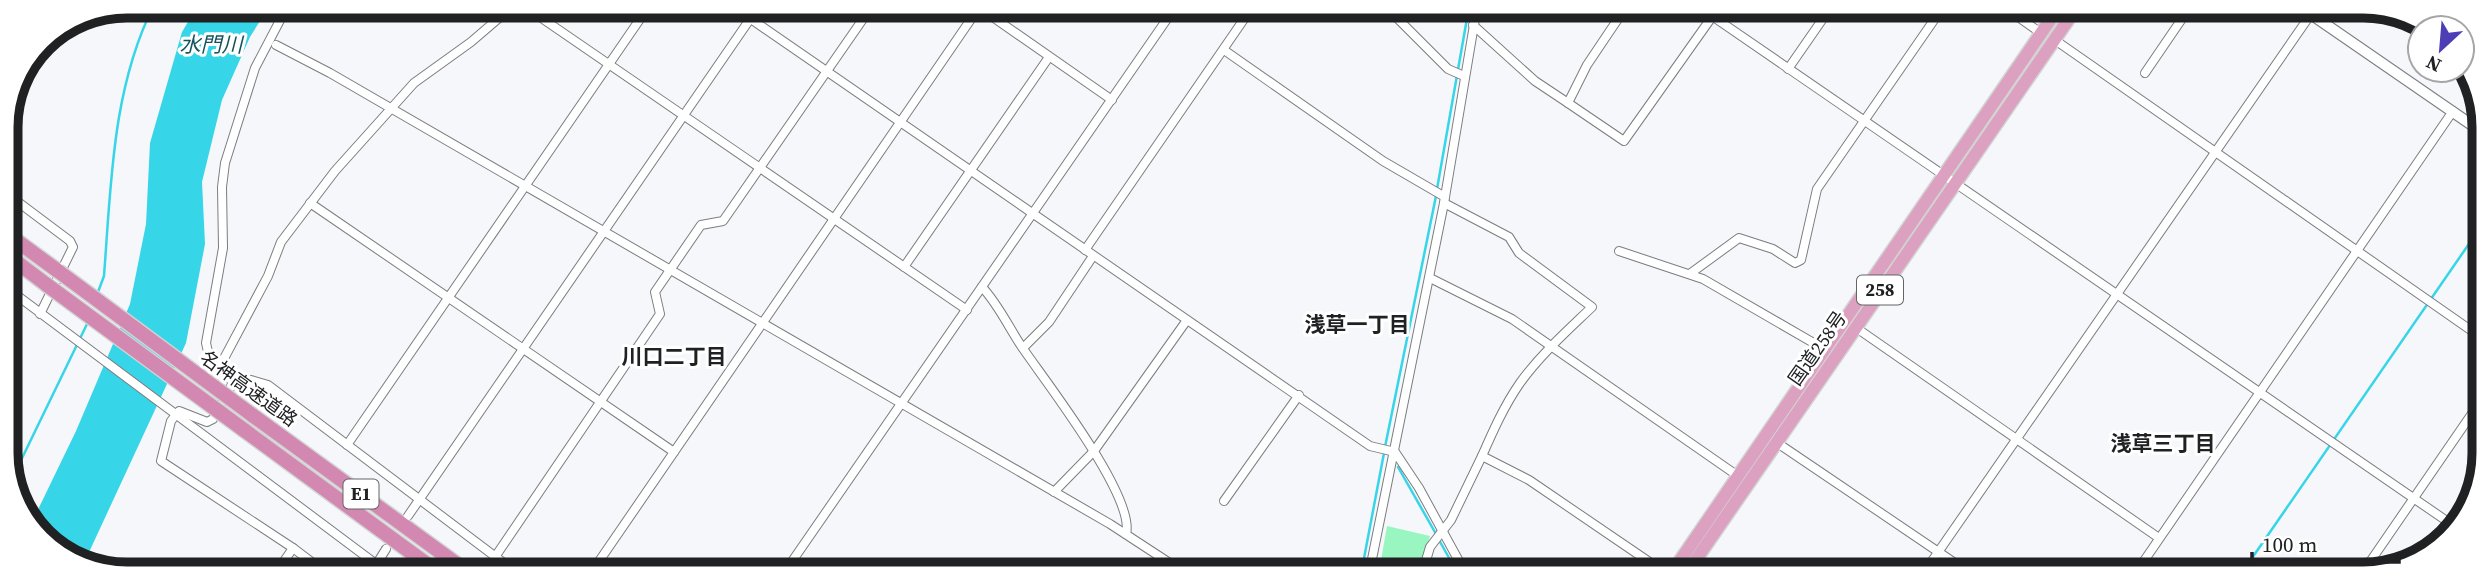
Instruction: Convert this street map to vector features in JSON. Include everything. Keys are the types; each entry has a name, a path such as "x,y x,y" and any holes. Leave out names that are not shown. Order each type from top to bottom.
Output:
{"highway":[{"name":"国道258号","path":"1694,562 1855,327 2051,18"},
{"name":"国道258号","path":"1677,562 1825,349 2070,18"},
{"name":"名神高速道路","path":"18,242 455,562"},
{"name":"名神高速道路","path":"18,263 424,562"}],"street":[{"path":"233,383 209,356 206,343 223,248 222,187 225,163 255,68 281,18"},
{"path":"220,366 268,276 281,242 335,171 414,83 499,18"},
{"path":"542,18 967,310"},
{"path":"347,445 641,18"},
{"path":"408,516 750,18 1370,446 1388,450 1419,488 1438,534 1458,562"},
{"path":"495,556 660,314 655,292 668,271 701,225 723,221 864,18"},
{"path":"599,562 972,18"},
{"path":"994,18 1112,100"},
{"path":"792,562 1168,18"},
{"path":"1085,250 1246,18"},
{"path":"1398,18 1459,74"},
{"path":"1372,562 1388,450 1430,278 1459,74 1475,18"},
{"path":"1568,103 1587,65 1619,18"},
{"path":"1473,25 1535,81 1624,141 1711,18"},
{"path":"1715,18 2448,522"},
{"path":"1788,69 1823,18"},
{"path":"1690,273 1739,238 1773,249 1795,263 1801,260 1817,189 1935,18"},
{"path":"2020,18 2041,33"},
{"path":"2146,74 2183,18"},
{"path":"1931,562 2215,152 2301,18"},
{"path":"2316,18 2472,125"},
{"path":"2055,40 2472,331"},
{"path":"276,46 392,109 1054,492 1126,534 1167,562"},
{"path":"1224,50 1383,161 1509,237 1519,253 1592,307 1536,362 1505,405 1451,520 1438,534 1427,562"},
{"path":"904,267 973,171 1049,57"},
{"path":"2143,562 2453,111"},
{"path":"18,202 71,241 73,247 40,314"},
{"path":"310,203 674,452"},
{"path":"1619,251 1690,273 1825,349"},
{"path":"1023,348 1049,322 1093,256"},
{"path":"1430,278 1512,319 1738,476"},
{"path":"982,287 1094,451 1123,508 1129,526 1126,534"},
{"path":"17,297 373,562"},
{"path":"1054,492 1094,451 1187,320"},
{"path":"1855,327 2159,538"},
{"path":"233,383 251,380 268,385 502,562"},
{"path":"233,383 213,419 207,422 179,411 175,414 162,449 161,461 311,562"},
{"path":"1224,501 1299,395"},
{"path":"2370,562 2472,414"},
{"path":"1776,442 1954,562"},
{"path":"1482,456 1529,480 1651,562"},
{"path":"283,562 293,548"},
{"path":"377,562 386,549"}],"green space":[{"path":"1387,526 1430,536 1422,562 1381,560"}],"water":[{"name":"水門川","path":"190,18 262,18 250,37 222,100 202,182 205,244 186,343 88,555 49,531 36,514 76,431 130,304 146,224 150,143 182,32"}],"waterway":[{"path":"98,292 104,276 112,172 122,103 129,70 148,18"},
{"path":"1437,189 1467,18"},
{"path":"1385,447 1436,196"},
{"path":"2249,562 2472,239"},
{"path":"19,465 88,322"},
{"path":"1363,562 1384,453"},
{"path":"1398,467 1436,534"},
{"path":"1439,540 1451,562"}],"district":[{"name":"浅草一丁目","path":"1357,325"},
{"name":"川口二丁目","path":"674,357"},
{"name":"浅草三丁目","path":"2163,444"}]}
